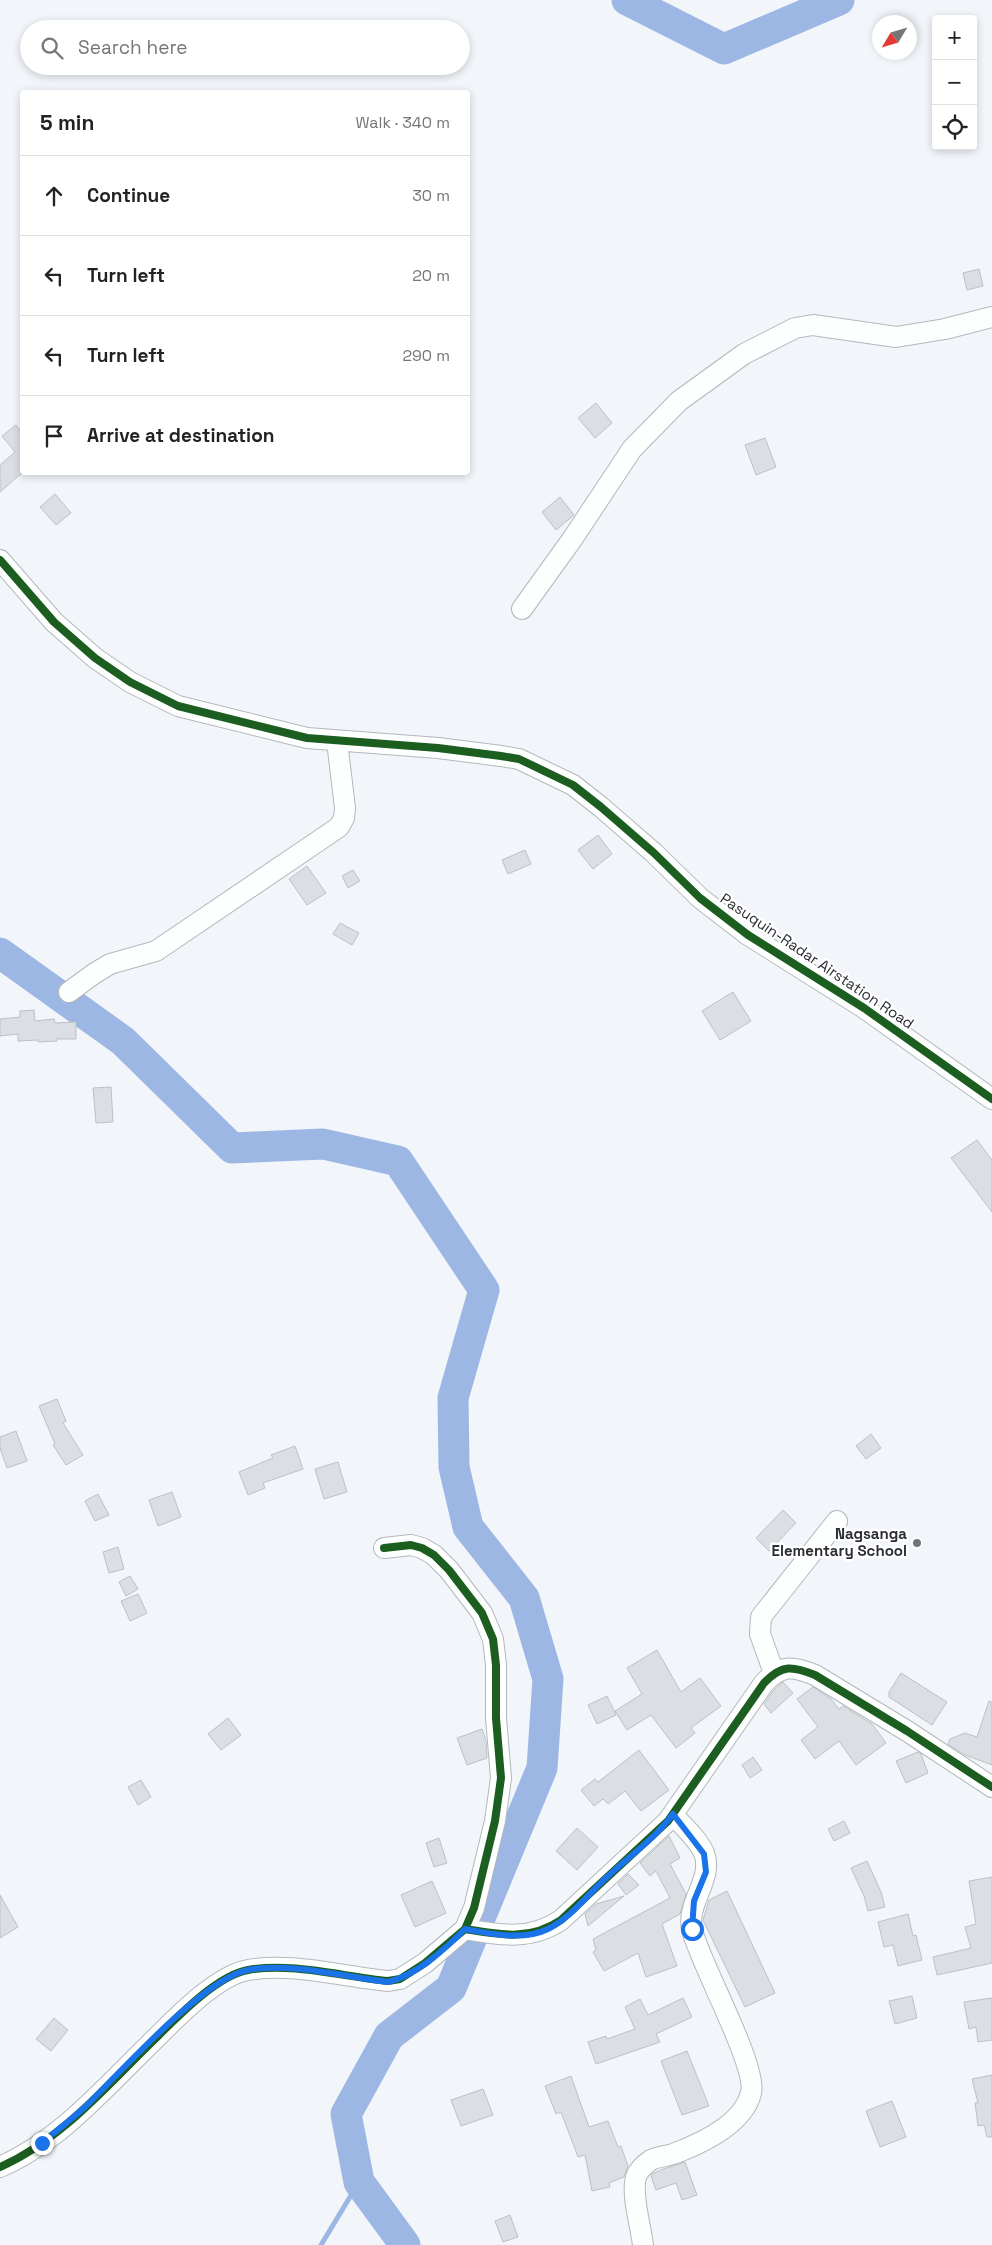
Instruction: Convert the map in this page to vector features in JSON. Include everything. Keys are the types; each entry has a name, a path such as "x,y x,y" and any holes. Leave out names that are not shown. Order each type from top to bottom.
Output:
{"street":[{"path":"522,609 573,538 632,448 679,401 744,354 795,328 813,325 896,336 945,329 992,317"},
{"name":"Pasuquin-Radar Airstation Road","path":"0,560 54,622 95,658 130,682 178,706 240,723 307,738 438,748 501,756 519,760 573,785 601,807 700,898 748,935 864,1008 992,1099"},
{"path":"69,992 94,973 110,964 156,951 339,827 344,818 345,808 337,740"},
{"path":"774,1673 760,1634 761,1617 837,1520"},
{"path":"0,2167 18,2160 42,2143 84,2108 186,2008 228,1978 246,1970 262,1968 307,1970 388,1982 400,1979 425,1963 465,1929 474,1908 495,1821 501,1778 496,1718 496,1665 493,1639 482,1613 449,1570 434,1555 422,1548 411,1545 384,1548"},
{"path":"465,1929 508,1935 530,1934 548,1929 561,1920 605,1878 654,1836 673,1814 752,1699 774,1673 792,1668 800,1668 815,1676 907,1731 992,1787"},
{"path":"643,2245 635,2186 641,2169 651,2160 694,2146 727,2126 738,2116 751,2093 751,2084 740,2047 692,1929 694,1901 706,1872 704,1854 673,1814"}],"building":[{"path":"979,269 983,286 967,290 963,273"},
{"path":"596,403 612,423 595,438 578,418"},
{"path":"16,425 20,430 20,475 0,492 0,465 15,452 2,436"},
{"path":"765,438 776,467 756,475 745,445"},
{"path":"55,494 71,513 56,525 40,507"},
{"path":"560,497 574,515 556,530 542,512"},
{"path":"598,835 612,854 593,869 578,850"},
{"path":"525,850 531,864 508,874 502,860"},
{"path":"307,866 326,893 307,905 289,879"},
{"path":"353,870 360,881 348,888 342,876"},
{"path":"340,923 359,933 352,945 333,934"},
{"path":"733,992 751,1021 720,1040 702,1011"},
{"path":"34,1010 35,1021 54,1019 55,1023 76,1022 76,1039 56,1039 57,1041 38,1042 38,1040 18,1041 18,1034 0,1036 0,1019 20,1017 20,1011"},
{"path":"111,1087 113,1122 96,1123 93,1088"},
{"path":"977,1140 992,1160 992,1212 951,1158"},
{"path":"57,1399 66,1421 63,1423 83,1455 66,1465 53,1445 55,1444 39,1406"},
{"path":"16,1431 27,1461 7,1468 0,1448 0,1437"},
{"path":"871,1434 881,1448 866,1459 856,1446"},
{"path":"295,1446 303,1469 263,1483 265,1488 248,1495 239,1472 273,1458 271,1455"},
{"path":"338,1462 347,1492 324,1499 315,1469"},
{"path":"172,1492 181,1517 158,1526 149,1500"},
{"path":"98,1494 109,1515 95,1521 85,1501"},
{"path":"783,1510 796,1523 769,1551 756,1538"},
{"path":"118,1547 124,1569 109,1573 103,1552"},
{"path":"130,1576 138,1589 126,1596 119,1582"},
{"path":"138,1594 147,1613 130,1621 121,1601"},
{"path":"657,1650 681,1692 700,1678 721,1706 691,1728 695,1733 676,1748 651,1715 627,1730 615,1711 642,1694 627,1668"},
{"path":"901,1673 947,1702 932,1725 889,1697 889,1692"},
{"path":"783,1682 793,1693 771,1713 764,1704 773,1691"},
{"path":"813,1687 831,1699 839,1709 843,1706 872,1724 886,1743 856,1765 839,1741 815,1759 801,1740 818,1727 797,1699"},
{"path":"607,1696 616,1715 597,1724 588,1705"},
{"path":"989,1701 992,1702 992,1765 965,1755 948,1744 950,1739 965,1733 977,1737"},
{"path":"228,1718 241,1735 221,1750 208,1734"},
{"path":"482,1729 486,1741 487,1758 467,1765 457,1738"},
{"path":"639,1750 669,1790 641,1811 625,1791 608,1804 603,1799 594,1806 581,1790 595,1779 598,1782"},
{"path":"918,1752 921,1754 928,1773 906,1783 896,1761"},
{"path":"753,1757 762,1770 750,1778 742,1765"},
{"path":"141,1780 151,1797 138,1805 128,1787"},
{"path":"844,1821 850,1833 834,1841 828,1829"},
{"path":"577,1828 598,1847 577,1870 556,1851"},
{"path":"669,1836 680,1858 670,1864 686,1894 680,1914 662,1924 677,1966 646,1977 638,1953 604,1971 593,1952 596,1950 593,1939 670,1898 656,1871 650,1876 640,1863"},
{"path":"439,1838 447,1863 434,1867 426,1843"},
{"path":"867,1861 881,1892 885,1907 868,1911 864,1896 851,1868"},
{"path":"628,1874 639,1885 626,1895 618,1884"},
{"path":"992,1877 992,1963 937,1975 933,1957 971,1948 965,1927 976,1924 969,1881"},
{"path":"432,1881 446,1913 415,1927 401,1895"},
{"path":"727,1891 775,1993 745,2007 703,1920 709,1900"},
{"path":"0,1895 18,1927 0,1938"},
{"path":"624,1896 588,1926 585,1914 596,1904"},
{"path":"908,1914 913,1936 916,1935 922,1960 898,1966 893,1945 884,1947 878,1922"},
{"path":"912,1996 917,2018 895,2024 889,2001"},
{"path":"683,1998 692,2017 656,2034 660,2042 596,2064 588,2042 606,2036 607,2039 635,2029 625,2007 640,1999 648,2015"},
{"path":"992,1998 992,2040 978,2042 976,2027 969,2029 964,2002"},
{"path":"54,2018 68,2030 51,2051 36,2039"},
{"path":"687,2051 709,2106 682,2115 661,2061"},
{"path":"992,2075 992,2137 987,2137 984,2125 978,2126 975,2103 978,2103 972,2079"},
{"path":"571,2076 589,2127 608,2121 618,2147 621,2146 628,2166 624,2177 609,2183 610,2187 592,2191 585,2155 578,2157 561,2112 556,2114 545,2086"},
{"path":"483,2089 493,2115 461,2126 451,2100"},
{"path":"892,2101 906,2137 880,2147 866,2111"},
{"path":"685,2162 697,2195 682,2200 676,2183 656,2190 652,2174"},
{"path":"510,2215 518,2237 503,2242 495,2221"}],"waterway":[{"path":"627,0 724,49 839,0"},
{"path":"0,953 123,1041 232,1148 323,1144 398,1161 484,1290 453,1398 454,1467 468,1527 524,1598 548,1679 542,1768 451,1988 389,2036 346,2114 359,2182 405,2245"},
{"path":"321,2245 359,2182"}],"cycle path":[{"path":"0,560 54,622 95,658 130,682 178,706 307,738 438,748 519,759 573,785 654,853 700,898 748,935 864,1008 992,1099"},
{"path":"0,2167 23,2156 64,2126 103,2091 187,2008 212,1988 236,1973 265,1968 282,1968 388,1981 400,1979 425,1963 465,1929 474,1908 495,1821 501,1778 496,1718 496,1665 493,1639 482,1613 449,1570 434,1555 422,1548 411,1545 384,1548"},
{"path":"465,1929 514,1935 526,1934 549,1927 561,1920 668,1821 764,1683 776,1672 788,1668 815,1675 907,1731 992,1787"}],"place":[{"name":"Nagsanga Elementary School","path":"917,1543"}],"route":[{"path":"42,2143 84,2108 186,2008 235,1974 246,1970 262,1968 307,1970 358,1976 388,1982 400,1979 425,1963 465,1929 508,1935 530,1934 548,1929 561,1920 605,1878 654,1836 673,1814 699,1844 706,1864 706,1872 694,1901 692,1929"}]}
